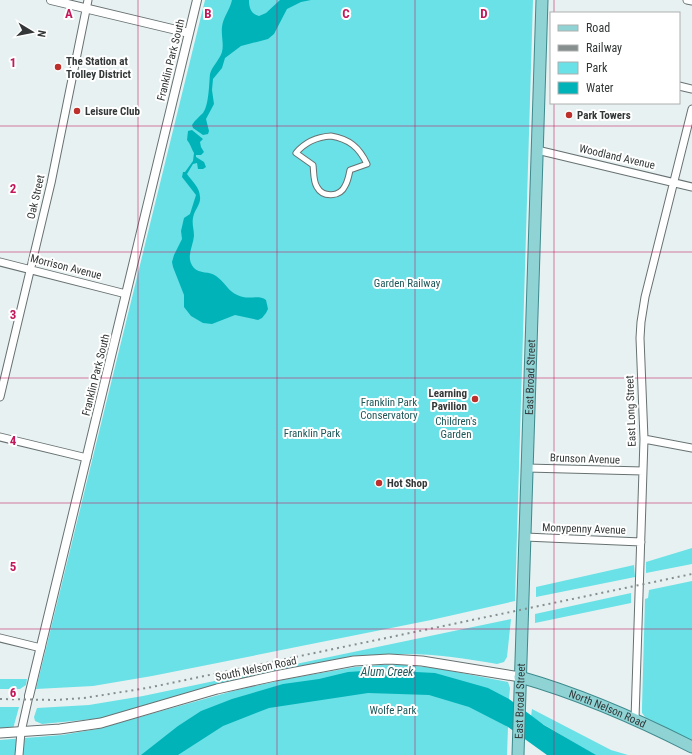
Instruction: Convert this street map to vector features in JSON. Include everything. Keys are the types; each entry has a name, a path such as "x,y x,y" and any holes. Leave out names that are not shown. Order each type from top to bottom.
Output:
{"main road":[{"name":"East Broad Street","path":"518,752 542,0"},
{"name":"South Nelson Road","path":"0,733 60,729 102,723 224,687 354,661 389,659 422,661 520,677"},
{"name":"North Nelson Road","path":"520,677 540,682 635,719 692,747"}],"street":[{"path":"51,0 189,34"},
{"name":"Oak Street","path":"0,397 51,183 88,0"},
{"name":"Franklin Park South","path":"19,755 21,732 29,696 197,0"},
{"path":"687,0 692,1"},
{"path":"680,86 692,89"},
{"name":"East Long Street","path":"635,719 644,439 640,351 641,322 645,297 692,109"},
{"path":"324,137 337,137 348,141 357,147 366,164 350,170 347,182 342,190 329,195 320,191 314,182 313,165 296,153 311,140 324,137"},
{"name":"Woodland Avenue","path":"537,150 692,187"},
{"name":"Morrison Avenue","path":"0,262 126,294"},
{"path":"0,437 87,458"},
{"path":"644,439 692,448"},
{"name":"Brunson Avenue","path":"527,468 643,471"},
{"name":"Monypenny Avenue","path":"525,537 641,542"},
{"path":"0,638 41,648"}],"green space":[{"name":"Franklin Park","path":"205,0 533,0 515,601 431,620 152,676 93,686 36,689"},
{"path":"692,548 692,564 646,573 646,562"},
{"path":"634,565 635,577 536,597 536,587"},
{"path":"692,581 692,741 645,717 642,713 642,707 645,599 648,598 649,590"},
{"path":"631,593 631,603 535,623 535,614"},
{"path":"511,619 507,657 504,662 497,664 432,655 383,655 367,657 104,718 42,724 35,721 34,717 37,708 89,705 143,696"},
{"name":"Wolfe Park","path":"395,664 436,668 508,682 510,688 509,699 507,699 507,755 0,755 0,740 62,735 97,729 233,691 287,679 355,667"},
{"path":"0,679 27,679 26,685 20,689 0,689"},
{"path":"0,707 19,707 13,729 0,729"},
{"path":"532,709 611,750 628,755 595,755 531,717"}],"water":[{"path":"232,0 249,0 251,10 254,14 259,16 266,13 280,0 311,0 301,2 287,9 274,34 268,39 241,46 225,58 222,68 213,79 212,90 214,104 206,119 209,131 208,134 203,135 193,128 192,125 205,109 210,74 222,52 223,23"},
{"path":"192,130 203,139 200,142 204,152 201,155 196,155 196,157 204,162 206,167 203,169 198,169 197,163 193,164 187,174 200,194 199,204 193,220 194,236 190,252 191,264 196,270 214,274 231,291 238,295 266,300 268,309 262,318 258,320 235,315 212,324 203,323 191,316 184,307 184,295 172,262 182,239 181,231 184,218 190,214 196,195 182,177 183,172 185,172 193,161 194,153 187,140 188,131"},
{"name":"Alum Creek","path":"378,670 435,673 488,688 509,699 544,725 596,755 547,755 508,727 469,707 429,695 368,693 269,708 223,726 178,755 141,755 178,726 201,711 232,699 283,684 319,679 348,672"}],"railway":[{"path":"0,699 55,700 84,698 147,688 692,574"}],"place":[{"name":"The Station at Trolley District","path":"58,67"},
{"name":"Leisure Club","path":"77,111"},
{"name":"Park Towers","path":"569,115"},
{"name":"Learning Pavilion","path":"475,399"},
{"name":"Hot Shop","path":"379,483"}],"park label":[{"name":"Garden Railway","path":"407,283"},
{"name":"Franklin Park Conservatory","path":"389,408"},
{"name":"Children's Garden","path":"456,427"}]}
